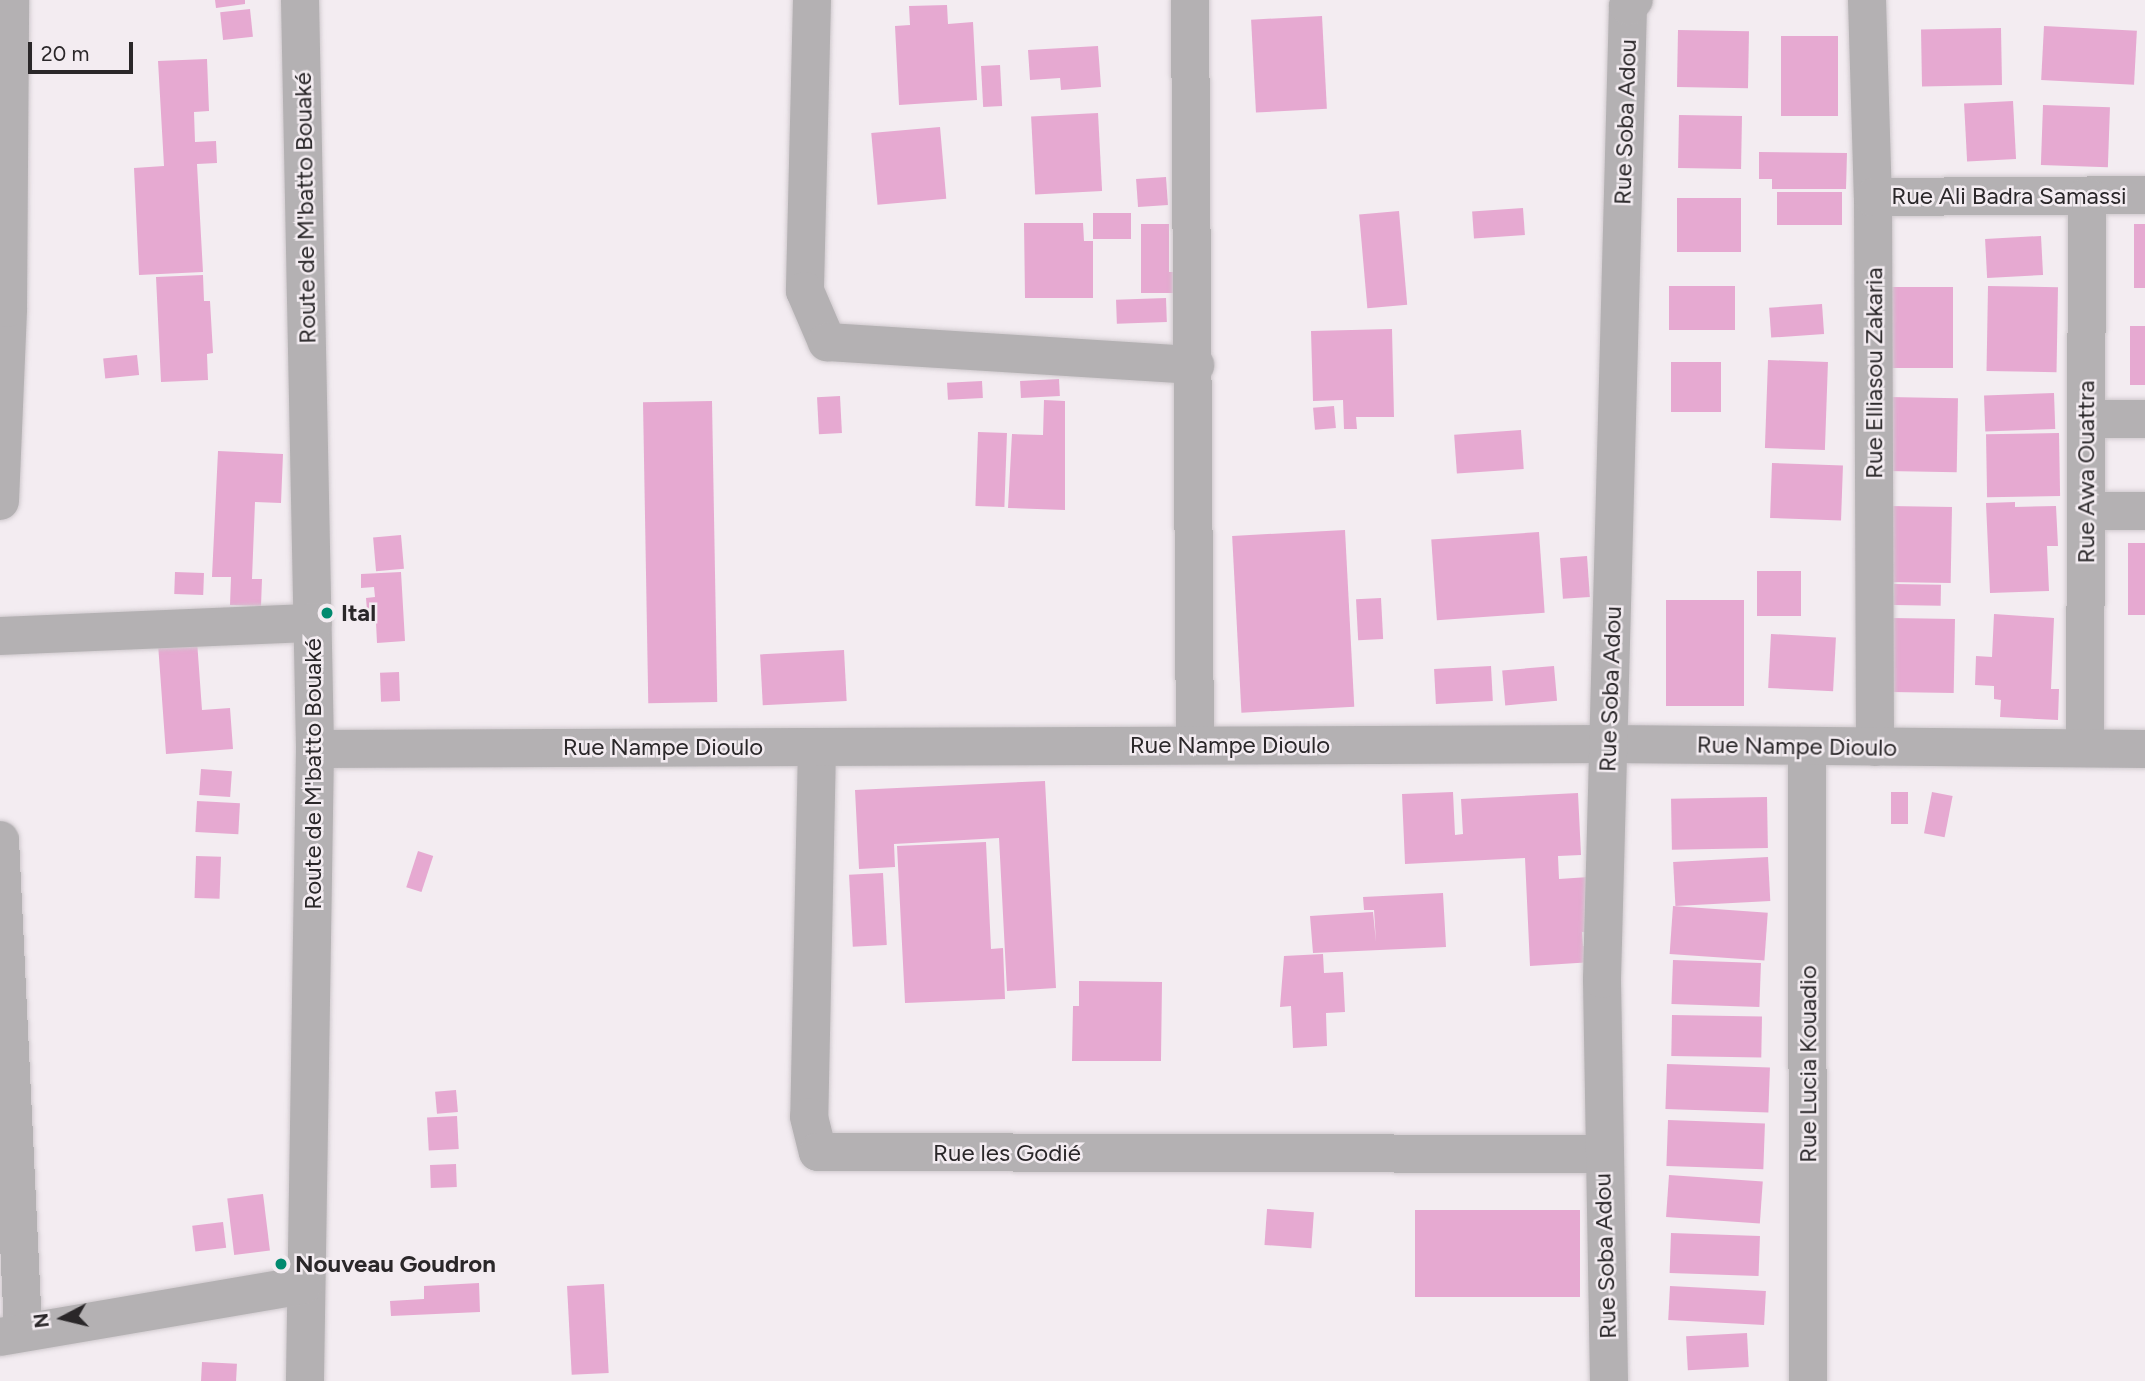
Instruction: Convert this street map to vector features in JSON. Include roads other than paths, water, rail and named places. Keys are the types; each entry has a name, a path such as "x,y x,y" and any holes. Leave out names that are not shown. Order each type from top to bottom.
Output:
{"street":[{"path":"0,501 8,308 10,0"},
{"name":"Route de M'batto Bouaké","path":"300,0 315,749 303,1285 305,1381"},
{"path":"812,0 806,290 827,342 1195,365"},
{"path":"1190,0 1195,365 1195,745"},
{"name":"Rue Soba Adou","path":"1609,1381 1602,1154 1608,744 1628,6 1634,0"},
{"name":"Rue Elliasou Zakaria","path":"1867,0 1873,197 1875,747"},
{"name":"Rue Ali Badra Samassi","path":"1873,197 2145,195"},
{"name":"Rue Awa Ouattra","path":"2085,748 2087,196"},
{"path":"2087,419 2145,419"},
{"path":"2086,511 2145,512"},
{"path":"0,636 313,623"},
{"name":"Rue Nampe Dioulo","path":"315,749 1608,744 2145,749"},
{"name":"Rue Lucia Kouadio","path":"1807,746 1808,1381"},
{"name":"Rue les Godié","path":"817,747 809,1118 818,1152 1602,1154"},
{"path":"0,840 12,1334 303,1285"}],"place":[{"name":"Ital","path":"327,613"},
{"name":"Nouveau Goudron","path":"281,1264"}]}
